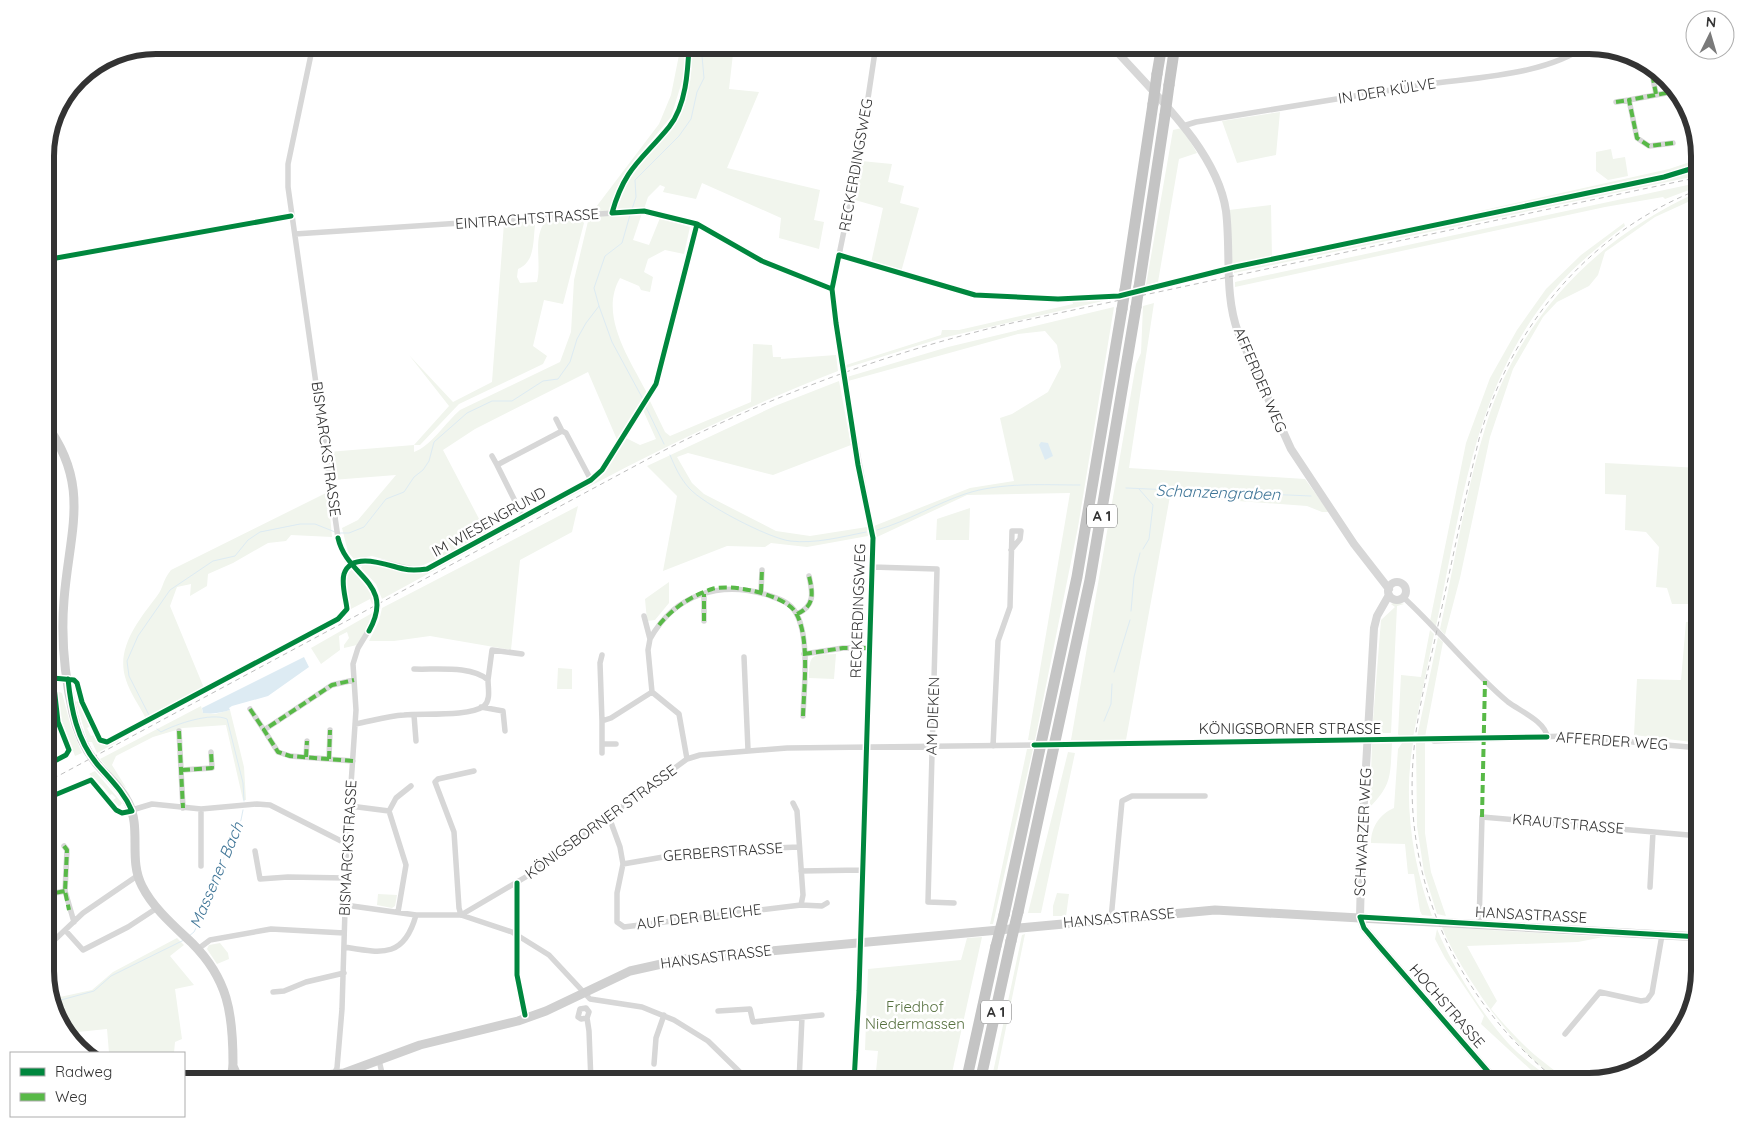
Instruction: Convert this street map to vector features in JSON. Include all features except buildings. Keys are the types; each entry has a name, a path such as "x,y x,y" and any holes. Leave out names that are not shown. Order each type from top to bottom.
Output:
{"highway":[{"name":"A 1","path":"968,1073 1047,724 1086,531 1160,54"},
{"name":"A 1","path":"982,1073 1052,761 1108,483 1174,54"}],"main road":[{"path":"54,438 65,457 75,498 73,542 63,610 68,679 73,715 83,742 96,762 125,797 132,811 135,826 134,860 137,876 147,895 214,967 223,984 228,1008 232,1073"},
{"name":"HANSASTRASSE","path":"346,1073 420,1045 518,1021 563,1004 623,974 661,962 1222,910 1691,937"},
{"path":"233,1065 236,1073"}],"street":[{"name":"BISMARCKSTRASSE","path":"311,54 288,170 288,187 338,538 344,555 372,587 378,606 375,620 354,658 355,724 347,844 344,973 340,1050 338,1068 335,1073"},
{"name":"RECKERDINGSWEG","path":"854,1073 861,942 872,535 844,380 832,289 856,175 875,54"},
{"name":"AFFERDER WEG","path":"1119,54 1183,126 1204,155 1223,196 1234,320 1278,424 1291,449 1354,544 1391,589 1485,681 1518,710 1542,726 1546,737 1627,740 1691,747"},
{"name":"IN DER KÜLVE","path":"1183,126 1196,122 1321,101 1537,68 1574,54"},
{"path":"1653,76 1656,94"},
{"path":"1616,102 1668,92"},
{"path":"1630,100 1637,138 1648,146 1673,143"},
{"name":"EINTRACHTSTRASSE","path":"295,234 638,211 697,224 762,261 832,289"},
{"path":"556,419 562,430 566,432 591,480"},
{"path":"497,465 562,430"},
{"name":"IM WIESENGRUND","path":"492,456 523,517"},
{"name":"IM WIESENGRUND","path":"352,566 372,560 412,571 428,569 591,480 602,470"},
{"path":"993,746 998,641 1010,607 1012,550"},
{"name":"AM DIEKEN","path":"872,567 937,569 928,902 954,903"},
{"path":"761,592 762,570"},
{"path":"797,614 809,606 812,600 809,576"},
{"path":"1380,612 1400,599 1406,592 1400,583 1391,589"},
{"path":"687,759 679,714 652,692 648,650 650,639 658,625 676,607 712,589 725,588 761,592 784,601 797,614 803,633 804,716"},
{"name":"SCHWARZER WEG","path":"1360,917 1362,836 1374,628 1391,589"},
{"path":"704,594 704,621"},
{"path":"644,616 650,639"},
{"path":"804,654 834,651 843,648 869,648"},
{"path":"481,707 488,700 488,680 492,650 522,654"},
{"path":"602,655 600,663 602,753"},
{"path":"744,657 748,750"},
{"path":"414,669 472,673 483,676 488,680"},
{"path":"54,678 68,679"},
{"path":"264,730 332,685 354,680"},
{"path":"602,721 611,718 652,692"},
{"path":"355,724 402,715 444,714 481,707 503,711 505,731"},
{"path":"250,709 278,752 306,757 353,760"},
{"path":"414,715 416,741"},
{"path":"329,759 330,730"},
{"path":"179,731 183,808"},
{"path":"1434,741 1546,737"},
{"path":"306,757 307,741"},
{"path":"602,744 616,744"},
{"name":"KÖNIGSBORNER STRASSE","path":"461,915 517,883 687,759 717,752 748,750 1034,745"},
{"path":"182,770 212,768 211,752"},
{"path":"461,915 454,832 436,782 438,779 474,770"},
{"path":"54,795 92,780 116,810 122,813 152,804 201,809 265,804 277,807 347,844"},
{"path":"398,912 406,866 389,811 396,798 411,786"},
{"path":"1112,919 1122,802 1132,796 1205,796"},
{"path":"793,803 797,811 799,847"},
{"path":"350,806 389,811"},
{"path":"201,809 201,866"},
{"name":"AUF DER BLEICHE","path":"609,817 620,846 623,864 617,893 617,922 620,926 801,905 822,906 827,903"},
{"name":"KRAUTSTRASSE","path":"1479,925 1482,817 1691,835"},
{"path":"1650,887 1653,832"},
{"path":"64,846 67,850 65,891 74,922"},
{"name":"GERBERSTRASSE","path":"623,864 698,851 799,847 801,871"},
{"path":"255,851 260,878 288,876 346,878"},
{"path":"801,905 803,895 801,871 862,870"},
{"path":"54,940 100,900 137,876"},
{"path":"54,893 65,891"},
{"path":"345,905 416,915 461,915 512,932 540,949 571,977 584,994 593,1001 625,1004 664,1015 698,1034 740,1073"},
{"path":"65,930 83,950 128,927 158,908"},
{"path":"344,947 385,952 397,948 404,941 416,915"},
{"name":"HOCHSTRASSE","path":"1360,917 1364,928 1489,1073"},
{"name":"HOCHSTRASSE","path":"1374,918 1370,927 1379,946"},
{"path":"198,949 210,940 225,939 262,930 344,933"},
{"path":"1565,1034 1600,992 1642,1001 1648,1000 1652,993 1662,935"},
{"path":"273,992 284,991 306,982 344,973"},
{"path":"718,1011 750,1008 753,1022 822,1015"},
{"path":"654,1064 656,1038 664,1015"},
{"path":"799,1073 802,1017"},
{"path":"587,1018 590,1031 591,1073"},
{"path":"379,1060 382,1073"}],"green space":[{"path":"679,54 686,54 684,75 671,117 630,166 612,207 608,211 593,211 659,124 671,95"},
{"path":"692,54 733,54 729,89 759,92 727,168 820,190 814,220 824,222 819,249 779,238 781,218 702,183 696,199 663,192 665,187 660,185 648,197 644,209 618,210 616,207 633,169 674,127 690,77"},
{"path":"1280,112 1276,155 1237,163 1222,121"},
{"path":"1182,128 1197,153 1179,159 1158,282 1146,285 1173,130"},
{"path":"1611,149 1613,159 1625,157 1628,176 1608,180 1596,171 1596,152"},
{"path":"1691,160 1691,167 1664,176 1471,216 1475,212 1669,169"},
{"path":"861,161 892,164 888,182 904,186 900,203 919,208 901,272 871,263 883,208 855,200"},
{"path":"1691,170 1691,177 1234,273 1234,270 1661,179"},
{"path":"1691,184 1691,189 1665,199 1663,197 1605,207 1235,287 1235,282"},
{"path":"1691,196 1691,201 1655,217 1605,252 1598,275 1589,286 1557,302 1543,317 1513,369 1490,437 1460,578 1445,635 1440,629 1467,499 1480,447 1487,422 1502,383 1520,347 1542,314 1567,284 1627,232"},
{"path":"1271,205 1272,258 1236,265 1232,262 1229,210"},
{"path":"642,213 633,240 649,245 660,218 690,227 684,254 665,250 648,259 644,272 653,277 650,292 641,290 639,286 620,278 614,293 613,308 619,338 648,395 618,442 588,372 475,429 443,450 488,536 419,567 410,567 372,556 354,559 348,552 342,528 358,520 396,475 332,480 328,452 414,445 414,452 426,445 460,410 560,362 571,332 574,280 589,217"},
{"path":"580,217 584,223 563,304 544,300 533,346 547,356 543,364 459,404 420,445 414,445 449,406 409,355 453,402 492,382 504,223 532,221 535,225 532,251 528,262 518,269 517,277 520,283 537,282 539,234 546,220"},
{"path":"1624,223 1625,226 1582,261 1545,301 1521,337 1501,375 1485,415 1472,457 1436,626 1430,621 1466,443 1490,378 1517,330 1546,289 1581,255"},
{"path":"1102,299 1103,301 942,338 846,368 846,365 941,335 942,330 959,330 1073,304 1072,301"},
{"path":"1154,303 1129,468 1305,479 1329,512 1322,512 1307,506 1170,496 1126,740 1071,740 1136,364 1141,353 1143,306"},
{"path":"1114,307 1078,527 1035,740 1028,740 1070,493 967,495 877,537 874,526 970,488 1014,481 1000,418 1012,414 1048,392 1061,367 1057,345 1045,331 1018,334 848,381 847,377 948,347"},
{"path":"753,344 772,345 773,357 781,357 781,359 836,355 838,371 779,395 663,449 550,507 382,599 376,584 361,568 363,563 425,572 598,478 626,438 640,445 656,439 643,410 649,399 665,432 670,436 751,402"},
{"path":"839,381 851,445 773,475 688,453 677,457 692,483 704,494 776,531 810,536 867,527 868,536 807,547 771,543 765,547 727,546 663,571 677,496 647,466 775,406"},
{"path":"1605,463 1691,468 1691,604 1672,604 1667,588 1656,587 1659,547 1646,532 1625,530 1626,495 1605,494"},
{"path":"328,492 332,537 291,535 286,541 268,543 233,563 208,574 207,586 190,596 191,584 177,587 170,606 204,688 145,717 126,680 123,668 124,657 126,646 136,625 159,593 171,570"},
{"path":"578,506 572,532 520,560 511,650 430,636 394,641 369,641 379,621 382,608"},
{"path":"970,508 969,540 936,540 937,519"},
{"path":"353,569 370,589 375,603 372,604 370,599 351,609 347,596 346,582 347,573"},
{"path":"669,582 669,603 655,620 647,621 645,599"},
{"path":"1396,602 1404,604 1397,606 1391,733 1372,733 1381,620 1395,607 1391,604"},
{"path":"374,612 372,620 357,645 344,648 349,638 347,632 339,636 340,650 321,664 311,648"},
{"path":"1686,622 1691,622 1691,742 1634,735 1637,679 1681,680"},
{"path":"1430,630 1434,634 1413,737 1400,737 1398,734 1401,675 1421,677"},
{"path":"1438,637 1443,642 1425,737 1417,737"},
{"path":"836,654 834,679 809,678 811,659 817,655"},
{"path":"558,668 572,669 572,689 557,689"},
{"path":"57,693 62,693 71,727 82,753 75,756 62,721"},
{"path":"79,700 91,726 87,728 91,736 94,735 102,745 118,738 119,741 97,753 92,742 88,742 76,702"},
{"path":"201,706 203,713 215,714 230,710 244,767 246,800 243,800 226,725 183,728 153,737 116,756 112,765 127,789 100,759"},
{"path":"54,714 59,730 54,730"},
{"path":"1392,743 1387,785 1370,807 1372,744"},
{"path":"1402,743 1413,743 1409,787 1411,831 1419,874 1432,916 1422,915 1420,911 1414,874 1408,874 1405,844 1371,843 1371,837 1377,822 1384,814 1394,808 1398,749"},
{"path":"1416,743 1425,743 1425,833 1431,872 1446,916 1437,914 1424,872 1417,826"},
{"path":"1027,749 1033,749 993,924 990,924"},
{"path":"1068,752 1075,753 1041,913 1028,913"},
{"path":"95,771 122,803 120,806 113,800 116,798 112,794 110,795 89,774"},
{"path":"1057,893 1069,894 1066,916 1053,916 1053,906"},
{"path":"378,894 397,895 395,906 392,908 377,905"},
{"path":"1442,927 1603,937 1578,942 1467,946 1497,1001 1491,1009 1528,1049 1558,1073 1550,1073 1537,1063 1517,1042 1497,1018 1478,992"},
{"path":"1437,929 1468,989 1488,1018 1508,1043 1543,1073 1534,1073 1481,1024 1484,1016 1445,958 1435,939"},
{"path":"1025,934 997,1073 993,1073 1022,935"},
{"name":"Friedhof Niedermassen","path":"982,937 952,1073 876,1073 878,1051 865,1050 868,969 961,960 967,938"},
{"path":"177,938 184,945 170,956 194,985 175,989 182,1039 175,1042 174,1052 109,1052 107,1029 75,1032 64,1015 60,997 92,990 113,972"},
{"path":"220,943 228,953 229,959 217,964 207,949 209,945"}],"shaded area":[{"path":"1041,442 1048,443 1053,456 1045,460 1039,445"},
{"path":"304,657 309,667 268,696 232,706 229,708 230,710 203,713 202,708"}],"waterway":[{"name":"Massener Bach","path":"632,209 636,197 635,180 679,136 691,119 697,92 704,78 702,54"},
{"name":"Massener Bach","path":"339,533 349,533 364,527 386,499 404,492 414,477 423,470 429,461 434,442 467,413 492,401 512,401 543,381 558,379 570,362 577,339 599,306 594,288 605,256 622,243 630,215"},
{"name":"Schanzengraben","path":"599,306 612,342 644,401"},
{"name":"Schanzengraben","path":"645,405 664,444"},
{"name":"Schanzengraben","path":"670,455 683,480 696,495 721,511 767,534 790,541 809,542 866,532"},
{"name":"Schanzengraben","path":"877,530 954,498 979,490 1022,485 1080,485"},
{"name":"Schanzengraben","path":"1126,488 1311,496"},
{"path":"1139,489 1153,505 1149,539 1143,549"},
{"name":"Massener Bach","path":"150,717 129,676 127,661 138,636 170,590 213,561 235,556 248,540 260,532 300,524 315,524 335,532"},
{"path":"1131,611 1134,577 1140,553"},
{"path":"1114,672 1130,620"},
{"path":"1104,721 1111,704 1112,684"},
{"name":"Massener Bach","path":"157,729 161,732 203,718 220,717 227,719 243,783 244,801"},
{"name":"Massener Bach","path":"189,936 194,932 199,922 229,845 241,820 243,810"},
{"name":"Massener Bach","path":"61,1000 94,991 111,976 184,940"}],"railway":[{"path":"54,778 661,452 746,412 832,377 921,347 1012,323 1691,179"},
{"path":"1549,1073 1524,1051 1494,1017 1467,980 1446,940 1429,898 1418,853 1413,808 1413,761 1417,725 1479,439 1493,397 1512,358 1534,321 1560,287 1590,257 1623,230 1660,207 1691,193"}],"marked path":[{"path":"1653,76 1656,94"},
{"path":"1669,93 1629,100 1637,138 1649,146 1673,143"},
{"path":"1616,102 1629,100"},
{"path":"761,592 762,570"},
{"path":"797,614 803,611 810,603 812,593 809,576"},
{"path":"659,625 683,603 712,589 745,589 781,601 796,613 803,636 805,649 803,716"},
{"path":"704,594 704,621"},
{"path":"804,654 843,648 869,648"},
{"path":"353,761 290,756 278,752 264,730 332,685 354,680"},
{"path":"1482,817 1485,681"},
{"path":"250,709 264,730"},
{"path":"329,759 330,730"},
{"path":"179,731 183,808"},
{"path":"306,757 307,741"},
{"path":"182,770 212,768 211,752"},
{"path":"64,846 67,850 65,891 69,910"},
{"path":"54,893 65,891"}],"cycle path":[{"path":"688,54 683,99 675,119 635,165 617,197 612,213 644,211 697,224 762,261 832,289"},
{"path":"854,1073 859,991 873,538 858,465 836,323 832,289 839,255 975,295 1058,299 1119,296 1235,267 1664,177 1691,169"},
{"path":"54,258 291,216"},
{"path":"54,678 74,680 77,683 82,702 100,740 107,742 338,619 347,609 343,587 344,574 348,567 355,563 371,561 407,570 427,569 591,480 602,470 656,384 697,224"},
{"path":"338,538 350,563 367,581 377,601 376,615 369,631"},
{"path":"54,795 91,780 116,810 122,813 132,811 121,792 97,764 84,745 73,713 68,679"},
{"path":"54,687 58,722 69,750 66,755 54,761"},
{"path":"1034,745 1547,737"},
{"path":"517,883 517,975 525,1015"},
{"path":"1489,1073 1364,928 1360,917 1691,936"}]}
